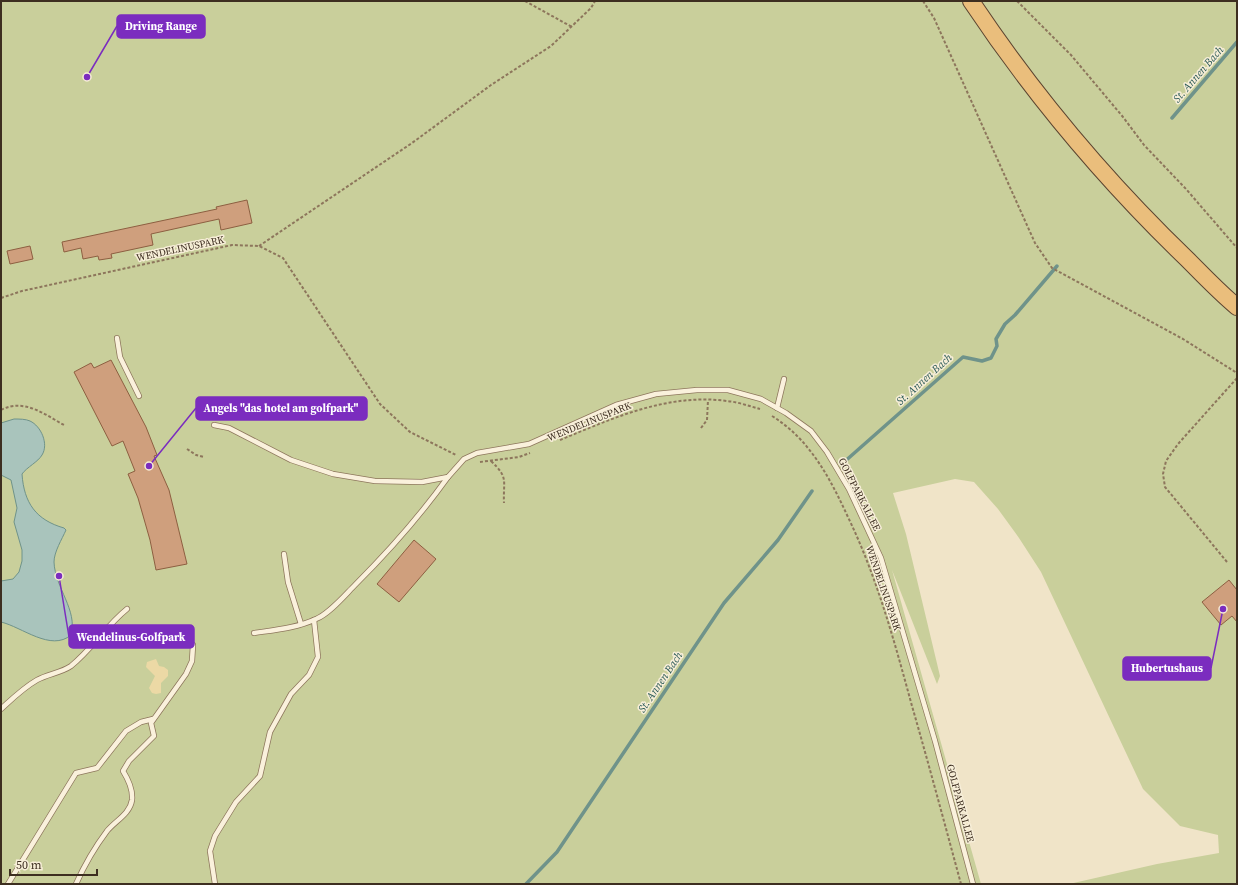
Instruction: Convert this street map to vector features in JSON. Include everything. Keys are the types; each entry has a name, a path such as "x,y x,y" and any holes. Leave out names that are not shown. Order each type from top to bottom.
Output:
{"highway":[{"path":"971,1 1054,114 1112,183 1237,307"}],"lane":[{"path":"117,338 120,357 139,396"},
{"path":"776,408 784,379"},
{"name":"GOLFPARKALLEE","path":"254,633 314,620 341,600 387,553 431,501 448,476 464,459 477,453 529,444 616,405 656,394 697,390 728,390 761,399 811,431 827,452 849,489 881,558 935,741 973,884"},
{"path":"214,425 228,428 291,460 333,474 383,481 422,482 448,476"},
{"path":"284,554 288,582 301,624"},
{"path":"1,710 13,697 37,680 68,667 84,655 112,621 127,609"},
{"path":"215,884 210,852 215,836 236,802 260,776 270,732 291,694 308,675 318,657 314,620"},
{"path":"76,884 83,869 108,830 124,816 132,800 130,783 123,771 128,761 154,736 151,723 186,674 192,661 193,645"},
{"path":"8,884 76,773 97,768 126,731 141,722 153,720"}],"path":[{"path":"524,1 572,27"},
{"path":"259,246 412,143 491,85 551,46 591,8 595,1"},
{"path":"923,1 934,18 1035,243 1052,268 1183,339 1237,373"},
{"path":"1017,1 1071,54 1124,117 1144,145 1237,248"},
{"name":"WENDELINUSPARK","path":"1,298 22,291 232,245 259,246 283,258 380,404 410,432 439,448 464,459 482,462 519,458 534,451"},
{"path":"1227,562 1165,487 1163,474 1166,461 1178,444 1237,378"},
{"path":"701,428 707,420 708,400"},
{"name":"WENDELINUSPARK","path":"556,442 621,414 655,405 708,400 728,401 761,409"},
{"path":"1,410 15,405 25,405 64,425"},
{"name":"WENDELINUSPARK","path":"767,412 785,424 803,440 820,463 839,497 870,566 887,615 961,884"},
{"path":"187,449 196,455 204,457"},
{"path":"490,461 505,477 504,503"}],"green space":[{"path":"1,1 1237,1 1237,884 1069,884 1157,864 1219,853 1218,835 1180,826 1143,789 1041,572 998,509 974,482 955,479 893,493 906,534 940,676 937,684 892,570 981,884 1,884"}],"sand":[{"path":"156,659 159,666 168,670 168,676 161,683 161,693 156,694 152,693 149,688 155,676 146,667 147,662"}],"water":[{"path":"14,419 27,420 34,423 43,436 45,446 42,455 38,460 22,474 25,494 33,509 39,515 54,525 66,530 54,558 55,572 69,608 72,626 71,635 63,640 46,640 1,622 1,581 13,579 19,572 22,561 22,550 14,522 17,508 11,480 1,475 1,423"}],"building":[{"path":"247,200 252,223 221,230 219,219 151,234 153,245 111,254 112,258 99,260 98,256 83,259 81,248 64,252 62,242 217,209 216,207"},
{"path":"30,246 33,259 10,264 7,251"},
{"path":"111,360 146,427 157,455 154,456 169,490 187,564 156,570 150,540 138,498 128,474 135,471 123,441 112,446 74,372 91,363 94,368"},
{"path":"414,540 436,559 399,602 377,584"},
{"path":"1229,580 1237,590 1237,622 1232,616 1221,625 1202,602"}],"waterway":[{"name":"St. Annen Bach","path":"1172,118 1237,42"},
{"name":"St. Annen Bach","path":"843,463 963,357 982,361 991,358 997,346 996,339 1005,324 1015,315 1057,266"},
{"name":"St. Annen Bach","path":"526,884 557,852 724,603 778,540 812,491"}],"place":[{"name":"Driving Range","path":"87,77"},
{"name":"Angels \"das hotel am golfpark\"","path":"149,466"},
{"name":"Wendelinus-Golfpark","path":"59,576"},
{"name":"Hubertushaus","path":"1223,609"}]}
